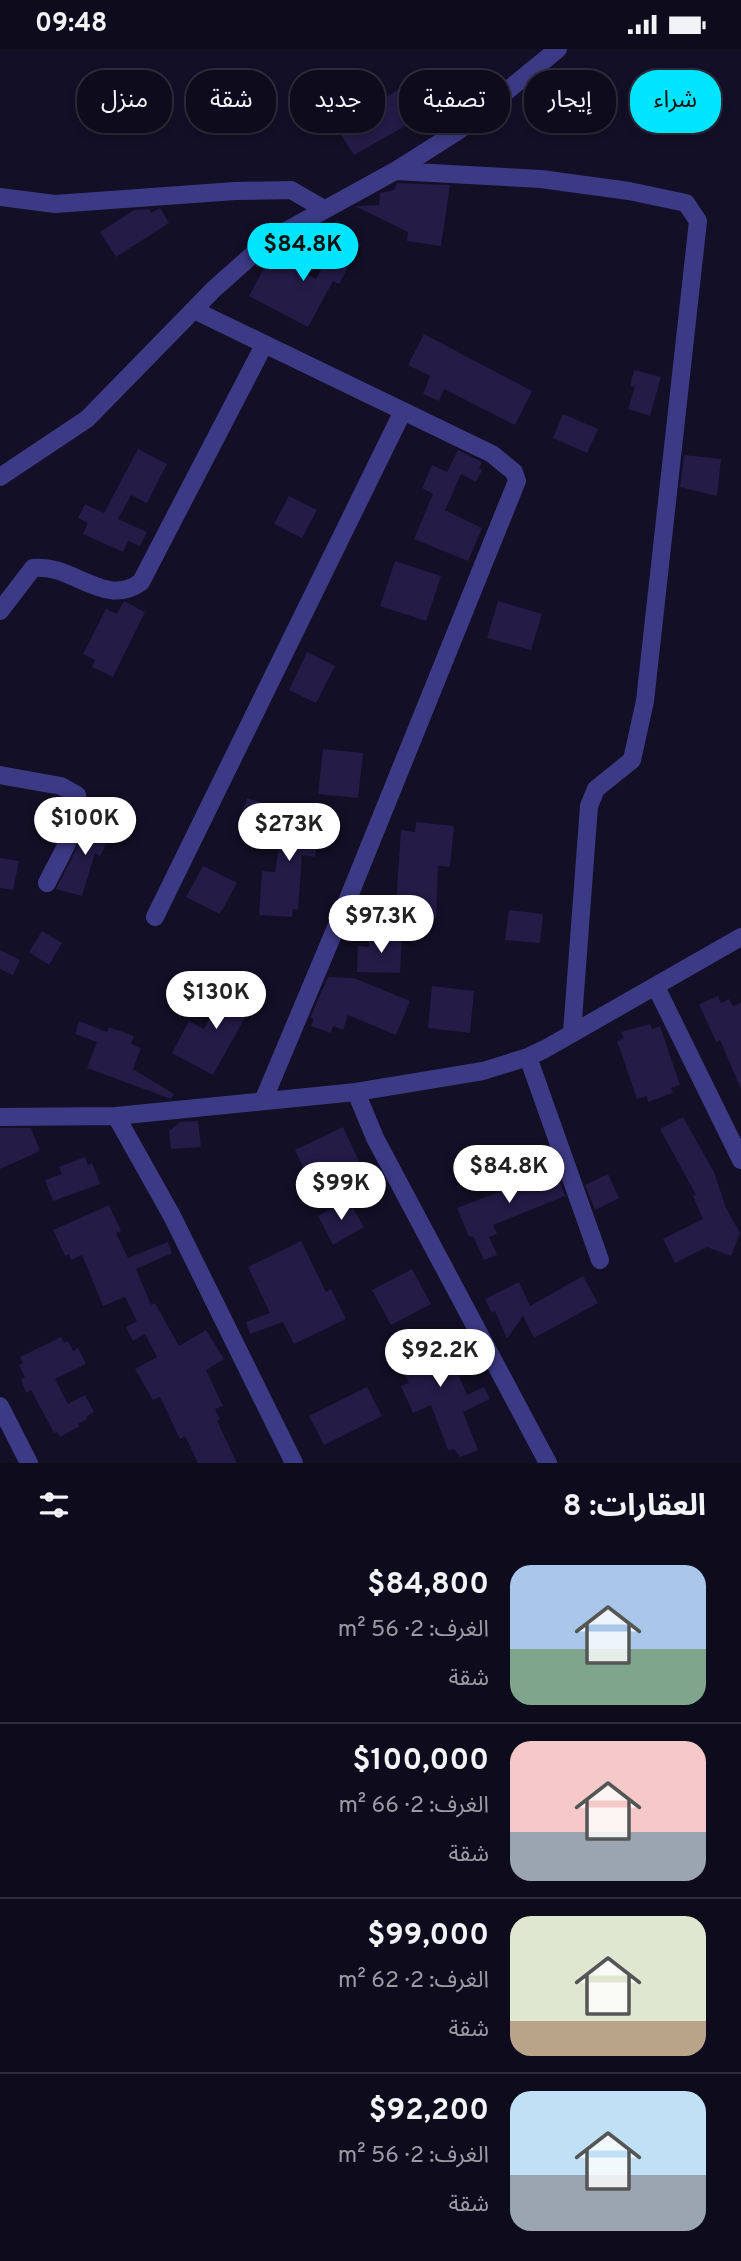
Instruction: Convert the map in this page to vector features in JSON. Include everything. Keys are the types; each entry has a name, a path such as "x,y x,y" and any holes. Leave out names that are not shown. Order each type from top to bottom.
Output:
{"street":[{"path":"0,478 88,419 194,310 268,241 395,171 458,131 558,49"},
{"path":"395,171 541,179 629,191 686,203 698,221 645,701 632,760 596,789 589,806 572,1033"},
{"path":"0,197 34,203 78,203 235,191 291,190 324,209"},
{"path":"194,310 492,454 514,472 517,481 351,894 263,1101"},
{"path":"0,611 33,568 51,568 110,592 131,589 141,582 264,345"},
{"path":"155,917 403,411"},
{"path":"0,775 61,786 77,795 79,804 74,824 47,883"},
{"path":"0,1117 116,1116 356,1091 483,1071 528,1057 741,937"},
{"path":"656,986 741,1160"},
{"path":"528,1057 600,1259"},
{"path":"356,1091 375,1138 548,1463"},
{"path":"116,1116 173,1216 294,1463"},
{"path":"0,1406 29,1463"}],"building":[{"path":"399,89 399,129 354,155 340,133 385,133 385,98"},
{"path":"397,183 450,185 441,246 407,241 408,232 355,206 379,205 380,193 394,190"},
{"path":"160,208 169,223 116,257 100,232 134,210 149,209 151,213"},
{"path":"341,234 361,244 339,284 333,281 308,327 249,296 271,255 316,279"},
{"path":"424,334 532,391 515,425 444,389 439,401 423,394 430,376 408,365"},
{"path":"634,370 661,377 650,416 628,409 635,387 630,386"},
{"path":"563,414 598,429 587,453 553,438"},
{"path":"138,449 167,464 147,503 131,495 118,519 147,532 140,546 128,541 123,552 83,534 88,523 78,518 85,504 104,513"},
{"path":"458,450 482,462 479,468 482,470 476,482 461,474 445,510 482,528 468,561 414,539 433,494 422,488 432,465 447,472"},
{"path":"684,455 721,459 717,496 680,487"},
{"path":"289,496 317,510 302,538 274,524"},
{"path":"395,561 441,576 426,621 380,606"},
{"path":"124,601 145,612 113,677 92,667 95,660 83,654 106,609 117,614"},
{"path":"498,601 542,614 531,650 487,638"},
{"path":"307,652 335,666 316,703 289,690"},
{"path":"323,749 363,753 358,798 318,794"},
{"path":"247,798 265,804 259,823 241,816"},
{"path":"285,808 321,813 315,857 302,855 298,910 293,909 292,917 259,915 262,871 275,872"},
{"path":"88,817 113,830 100,856 95,853 82,896 56,889 79,844"},
{"path":"416,822 454,826 450,867 438,866 436,918 395,917 401,830 415,832"},
{"path":"0,858 19,861 13,890 0,888"},
{"path":"203,866 237,883 220,914 186,897"},
{"path":"509,910 543,914 540,943 505,940"},
{"path":"42,931 62,943 49,965 29,952"},
{"path":"384,933 402,934 400,973 357,972 358,946 369,947 369,938 383,939"},
{"path":"0,950 20,960 13,975 0,969"},
{"path":"328,977 354,978 410,1001 396,1035 348,1015 343,1030 333,1026 331,1033 311,1026 314,1019 310,1018"},
{"path":"229,982 257,996 213,1075 172,1053 189,1021 204,1029"},
{"path":"432,986 474,991 470,1033 428,1028"},
{"path":"718,996 721,1003 729,999 733,1006 741,1003 741,1089 720,1040 716,1042 699,1004"},
{"path":"79,1021 107,1032 109,1027 134,1036 131,1044 141,1048 133,1069 174,1094 171,1099 87,1068 97,1042 75,1034"},
{"path":"650,1024 652,1029 660,1026 680,1085 671,1088 673,1093 648,1102 647,1096 637,1099 617,1041 624,1039 621,1032"},
{"path":"683,1117 714,1172 726,1208 740,1233 731,1256 707,1247 675,1263 663,1239 703,1219 693,1196 696,1195 660,1129"},
{"path":"198,1121 201,1147 171,1149 169,1131 180,1122"},
{"path":"343,1127 367,1178 373,1174 382,1189 361,1200 345,1170 312,1186 295,1150"},
{"path":"0,1128 31,1128 40,1151 0,1169"},
{"path":"85,1157 88,1165 92,1163 100,1184 53,1201 45,1180 62,1174 59,1167"},
{"path":"554,1164 565,1196 493,1225 497,1234 489,1237 497,1255 484,1260 473,1236 469,1237 457,1208 499,1192 497,1184"},
{"path":"608,1174 619,1198 595,1210 585,1185"},
{"path":"348,1200 364,1227 333,1245 318,1216"},
{"path":"109,1205 121,1231 116,1233 128,1258 168,1242 172,1253 136,1269 151,1305 155,1303 179,1346 206,1330 224,1359 206,1370 223,1406 215,1409 220,1419 217,1421 237,1463 198,1463 185,1436 180,1439 160,1397 153,1400 135,1369 157,1357 145,1334 133,1341 126,1327 137,1321 125,1297 103,1306 82,1255 71,1260 69,1254 65,1256 53,1230"},
{"path":"301,1241 326,1292 331,1289 346,1319 294,1344 283,1322 250,1334 246,1322 270,1313 248,1267"},
{"path":"412,1269 431,1304 391,1325 372,1290"},
{"path":"583,1276 598,1303 534,1338 523,1316 507,1339 495,1311 492,1313 485,1299 519,1282 530,1306"},
{"path":"443,1329 452,1348 448,1350 467,1395 484,1387 490,1399 463,1412 478,1450 460,1457 454,1449 448,1450 431,1405 413,1413 401,1386 409,1383 394,1353"},
{"path":"61,1337 64,1343 68,1341 73,1351 78,1348 86,1364 55,1379 68,1404 85,1395 94,1412 78,1424 80,1426 60,1437 57,1432 54,1433 31,1390 26,1393 21,1379 25,1377 19,1365 23,1363 20,1357"},
{"path":"367,1387 382,1416 324,1445 309,1416"}]}
